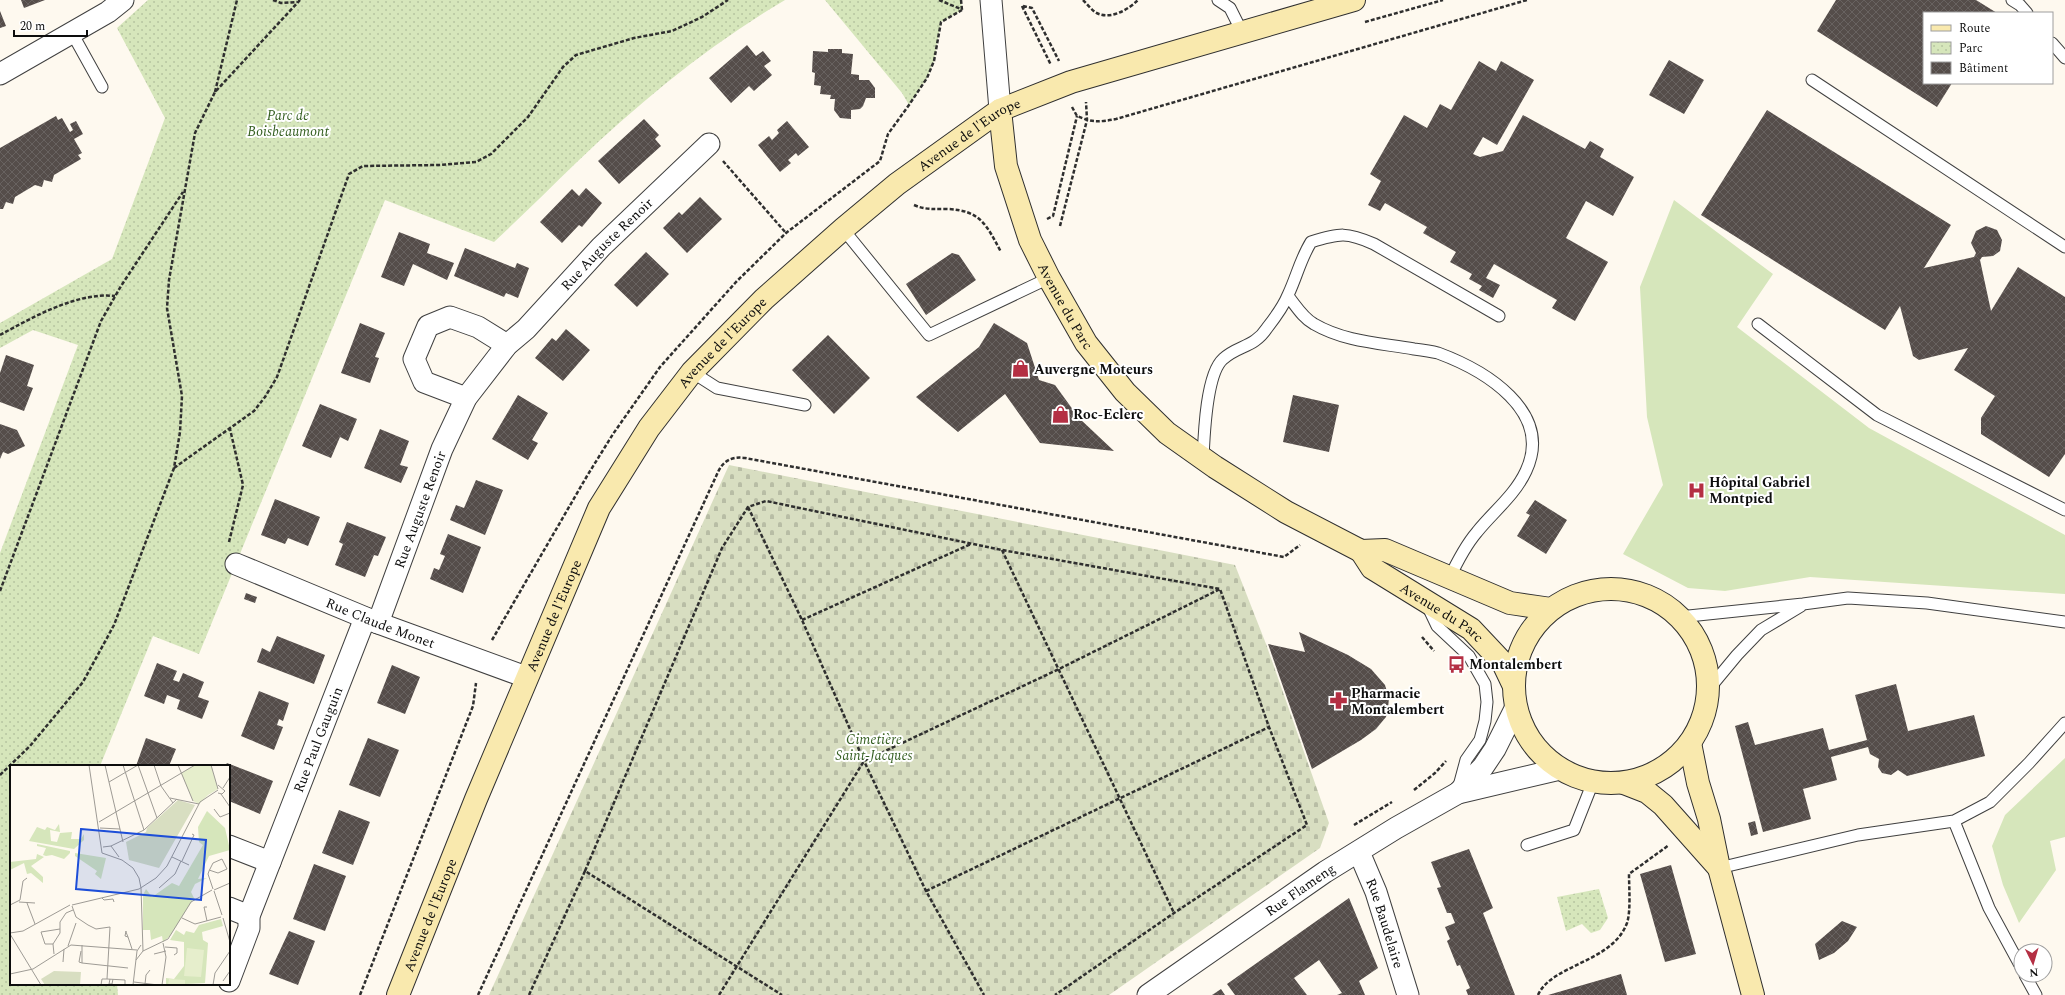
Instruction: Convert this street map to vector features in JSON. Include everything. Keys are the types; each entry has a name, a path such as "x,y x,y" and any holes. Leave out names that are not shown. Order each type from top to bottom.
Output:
{"main road":[{"name":"Avenue de l'Europe","path":"398,995 526,677 599,508 649,428 692,372 764,299 843,228 897,184 1000,110 1061,85 1354,0"},
{"name":"Avenue du Parc","path":"1000,110 1006,166 1026,232 1049,278 1086,343 1125,392 1167,433 1203,459 1286,512 1360,552 1372,568 1471,629 1503,663 1514,684"},
{"name":"Avenue du Parc","path":"1360,552 1385,550 1449,579 1510,603 1551,610"},
{"path":"1616,589 1644,595 1663,604 1679,617 1696,638 1706,663 1708,690 1706,709 1700,727 1690,743 1672,762 1650,775 1624,783 1593,782 1576,777 1560,769 1545,758 1532,743 1522,726 1516,707 1514,684 1515,669 1524,643 1531,630 1551,610 1569,599 1589,592 1616,589"},
{"path":"1690,743 1698,783 1709,819 1719,868 1753,995"},
{"path":"1624,783 1647,792 1663,805 1719,868"}],"street":[{"path":"0,74 108,12 123,0"},
{"name":"Avenue du Parc","path":"992,0 1000,110"},
{"name":"Rue Auguste Renoir","path":"372,620 442,448 466,398 507,345 526,329 601,247 709,144"},
{"path":"466,398 424,382 414,359 428,326 450,317 478,327 507,345"},
{"name":"Rue Claude Monet","path":"236,564 372,620 526,677"},
{"name":"Rue Paul Gauguin","path":"230,978 249,928 250,916 270,862 372,620"},
{"name":"Rue Flameng","path":"1148,995 1325,872 1396,828 1458,793 1483,768 1495,749 1516,707"},
{"name":"Rue Flameng","path":"1458,793 1560,769"},
{"path":"230,846 270,862"},
{"name":"Rue Baudelaire","path":"1359,852 1376,892 1408,995"},
{"path":"230,908 250,916"},
{"path":"224,995 228,985"}],"lane":[{"path":"1218,0 1230,8 1242,32"},
{"path":"2012,0 2020,5 2026,12"},
{"path":"72,33 102,87"},
{"path":"2053,44 2065,58"},
{"path":"1812,80 2065,247"},
{"path":"843,228 929,335 1049,278"},
{"path":"1203,459 1205,421 1211,385 1218,365 1223,358 1261,338 1280,306 1288,296 1301,258 1311,242 1332,236 1354,235 1374,244 1499,316"},
{"path":"1288,296 1301,314 1314,324 1344,337 1437,353 1468,366 1499,386 1516,401 1525,415 1530,428 1532,448 1526,470 1515,489 1477,532 1461,554 1449,579"},
{"path":"1758,324 1878,415 2065,510"},
{"path":"692,372 717,388 805,405"},
{"path":"1679,617 1848,598 1927,603 2065,622"},
{"path":"1425,601 1437,626 1469,656 1485,684 1487,702 1486,721 1480,740 1466,760 1458,793"},
{"path":"1708,690 1737,655 1761,630 1803,604"},
{"path":"1719,868 1858,835 1954,821 1990,802 2029,764 2065,723"},
{"path":"1527,845 1574,830 1593,782"},
{"path":"1954,821 1989,908 2013,952"},
{"path":"2029,983 2036,995"}],"path":[{"path":"10,765 30,746 82,682 114,625 174,468 180,432 182,396 167,308 169,280 195,133 215,92 237,0"},
{"path":"273,0 281,3 299,1"},
{"path":"174,468 254,411 265,397 277,377 349,174 363,166 439,165 476,162 491,154 528,117 563,67 576,55 634,38 672,30 702,16 728,0"},
{"path":"938,0 962,10 961,0"},
{"path":"1083,0 1095,12 1107,15 1116,14 1132,6 1138,0"},
{"path":"1077,116 1095,122 1116,119 1526,0"},
{"path":"215,92 299,1"},
{"path":"1022,6 1077,116 1053,216 1026,232"},
{"path":"1060,226 1087,120 1086,102"},
{"path":"709,144 786,233"},
{"path":"0,591 101,321 115,296 185,190"},
{"path":"914,205 924,209 956,210 972,214 981,219 988,228 1001,252"},
{"path":"0,335 40,314 85,298 106,295 115,296"},
{"path":"230,429 243,485 225,557 236,564"},
{"path":"478,995 718,472 725,461 734,458 745,458 1284,557 1319,530"},
{"path":"529,995 585,871 722,548 748,507 766,501 1002,550 1220,589"},
{"path":"748,507 802,620 864,761 926,891 984,995"},
{"path":"802,620 972,543"},
{"path":"1002,550 1174,913"},
{"path":"719,995 864,761 1058,670 1220,589"},
{"path":"1055,995 1174,913 1307,825 1269,727 1220,589"},
{"path":"1420,633 1422,640 1438,654"},
{"path":"926,891 1269,727"},
{"path":"1407,793 1435,773 1449,758"},
{"path":"0,775 10,765"},
{"path":"1348,830 1360,820 1393,801"},
{"path":"1538,995 1552,979 1594,957 1618,939 1627,922 1630,874 1671,844 1667,840"},
{"path":"585,871 782,995"}],"green space":[{"name":"Parc de Boisbeaumont","path":"148,0 785,0 729,36 676,75 601,139 494,242 385,200 199,654 153,636 100,765 10,765 10,985 117,985 118,995 0,995 0,553 78,345 33,330 0,348 0,323 112,259 165,118 117,28"},
{"path":"825,0 961,0 962,10 941,22 934,61 927,78 909,105 902,93"},
{"path":"1674,200 1773,274 1737,327 1869,428 2065,535 2065,594 1810,577 1725,591 1688,588 1623,554 1663,485 1647,417 1640,287"},
{"name":"Cimetière Saint-Jacques","path":"729,465 1235,565 1266,644 1329,823 1320,848 1109,995 489,995"},
{"path":"2065,758 2065,837 2050,841 2056,870 2019,923 2003,885 1992,846 2005,815"},
{"path":"1599,889 1608,918 1600,930 1591,933 1582,924 1566,931 1557,897"}],"building":[{"path":"21,0 45,0 24,8"},
{"path":"1836,0 1976,0 1995,12 1923,12 1923,84 1951,84 1937,107 1817,31"},
{"path":"0,11 6,26 0,28"},
{"path":"747,45 756,56 763,51 771,61 764,66 772,75 754,91 749,86 731,103 709,78"},
{"path":"828,49 842,49 842,53 853,54 851,74 859,75 859,80 869,80 875,88 875,98 866,98 860,109 851,110 851,119 840,118 834,110 835,99 830,99 831,95 820,94 821,86 814,85 815,73 812,72 813,51 828,52"},
{"path":"1669,60 1704,80 1684,114 1649,95"},
{"path":"1479,61 1496,71 1501,61 1534,80 1497,145 1483,137 1473,154 1480,157 1503,151 1523,115 1585,149 1590,141 1604,149 1600,157 1634,177 1613,216 1586,201 1566,238 1608,262 1575,321 1552,308 1557,300 1494,264 1486,278 1500,285 1493,298 1479,290 1482,286 1469,279 1472,274 1450,262 1456,252 1423,233 1427,227 1385,203 1380,211 1368,205 1381,181 1370,174 1404,115 1427,128 1440,104 1451,110"},
{"path":"1767,110 1951,225 1924,268 1974,257 1976,253 1971,243 1976,231 1986,226 1997,230 2002,240 2000,251 1993,256 1982,257 1980,260 1991,311 2018,267 2065,297 2065,454 2049,477 1981,434 1981,418 1995,396 1954,370 1968,348 1919,360 1913,356 1900,306 1885,330 1701,215"},
{"path":"56,116 58,120 62,118 70,132 73,130 70,124 76,121 83,134 74,139 82,153 78,155 81,159 54,175 52,182 44,180 42,187 35,185 15,197 13,204 6,202 3,209 0,209 0,148"},
{"path":"644,119 659,135 655,139 661,146 619,184 598,161"},
{"path":"787,121 809,147 798,156 796,153 788,160 791,163 780,172 758,145 769,136 772,140 779,133 777,130"},
{"path":"586,188 602,203 582,227 579,225 562,243 540,222 572,189 579,196"},
{"path":"700,197 722,219 687,253 663,228 679,212 682,215"},
{"path":"399,232 430,244 427,253 454,263 447,280 413,264 404,286 381,277"},
{"path":"465,248 515,268 517,263 529,268 518,298 506,293 504,297 454,276"},
{"path":"646,252 669,274 637,307 614,285"},
{"path":"952,253 959,255 976,280 926,315 906,284"},
{"path":"360,323 385,333 375,357 379,358 370,383 341,373"},
{"path":"994,323 1027,343 1039,380 1055,385 1079,418 1114,451 1040,443 1005,394 958,432 916,397 979,347"},
{"path":"566,329 590,350 563,381 535,358 552,338 556,341"},
{"path":"828,335 870,378 834,414 792,370"},
{"path":"6,355 34,365 27,386 33,388 24,411 0,402 0,373"},
{"path":"518,395 548,413 532,440 538,443 528,460 492,439"},
{"path":"1293,395 1339,405 1329,452 1283,442"},
{"path":"320,404 357,419 348,441 340,437 331,458 302,446"},
{"path":"0,424 17,430 25,446 8,454 3,452 0,459"},
{"path":"380,429 409,441 400,465 408,467 401,483 364,468"},
{"path":"476,480 503,490 485,535 450,520 456,505 464,508"},
{"path":"275,499 320,517 308,546 288,538 285,544 261,535"},
{"path":"1535,500 1567,520 1546,554 1517,536 1530,515 1526,513"},
{"path":"347,522 386,537 378,556 374,555 365,577 335,565 343,544 339,542"},
{"path":"448,534 481,547 463,593 430,579 434,568 439,570 445,556 440,554"},
{"path":"246,593 257,597 255,603 244,599"},
{"name":"Pharmacie Montalembert","path":"1299,632 1348,655 1371,669 1385,685 1389,698 1386,717 1376,729 1361,740 1312,769 1268,644 1305,652"},
{"path":"277,636 325,655 314,684 257,662 262,648 270,652"},
{"path":"157,663 177,671 173,680 179,682 183,673 204,682 198,697 209,701 202,719 177,709 180,700 167,695 164,704 144,696"},
{"path":"392,665 420,677 405,714 377,703"},
{"path":"1896,684 1908,731 1974,715 1985,756 1907,776 1898,770 1891,775 1882,773 1878,767 1879,759 1870,754 1868,747 1831,757 1837,780 1803,789 1811,819 1763,832 1735,726 1748,722 1755,745 1823,728 1829,750 1867,740 1855,695"},
{"path":"259,691 289,703 283,721 279,719 277,725 283,727 274,750 241,736"},
{"path":"146,738 176,749 169,765 136,765"},
{"path":"368,738 399,750 380,797 349,785"},
{"path":"227,763 273,781 260,814 230,801 230,765 226,765"},
{"path":"339,810 370,822 353,865 322,853"},
{"path":"1755,821 1758,834 1751,836 1748,823"},
{"path":"1469,849 1493,908 1483,913 1515,995 1468,995 1466,990 1470,988 1460,965 1457,966 1447,941 1450,939 1445,927 1455,923 1451,913 1447,913 1437,888 1441,887 1431,862"},
{"path":"314,864 346,876 325,931 293,919"},
{"path":"1671,865 1696,954 1665,962 1640,874"},
{"path":"1349,898 1378,968 1359,981 1365,995 1337,995 1342,993 1319,960 1294,978 1307,995 1235,995 1227,984"},
{"path":"1842,921 1857,927 1848,941 1834,953 1819,960 1815,944"},
{"path":"289,931 315,941 298,985 269,974"},
{"path":"1621,974 1627,995 1548,995"},
{"path":"1221,989 1225,995 1212,995"}],"place":[{"name":"Auvergne Moteurs","path":"1021,369"},
{"name":"Roc-Eclerc","path":"1060,414"},
{"name":"Hôpital Gabriel Montpied","path":"1696,490"},
{"name":"Montalembert","path":"1456,664"},
{"name":"Pharmacie Montalembert","path":"1338,701"}]}
